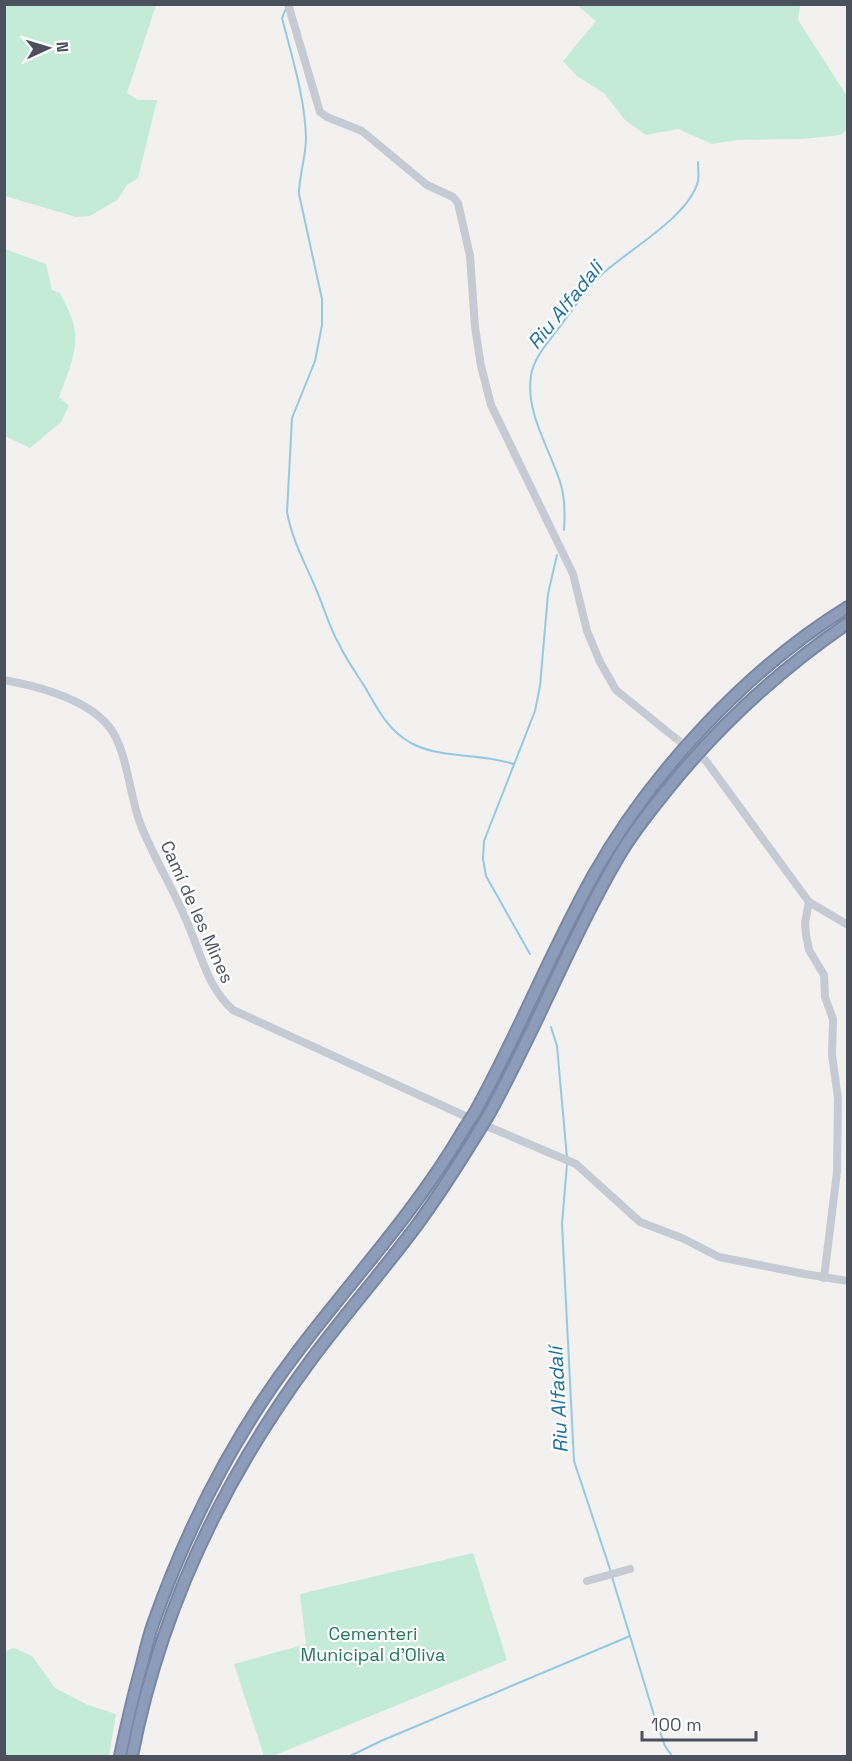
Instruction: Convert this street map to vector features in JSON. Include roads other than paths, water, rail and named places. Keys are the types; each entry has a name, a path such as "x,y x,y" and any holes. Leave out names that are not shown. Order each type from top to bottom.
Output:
{"highway":[{"path":"120,1756 152,1626 188,1537 213,1485 242,1434 297,1353 405,1219 440,1170 470,1114 502,1064 554,952 594,874 654,784 716,715 752,680 848,607"},
{"path":"132,1756 151,1675 168,1621 227,1488 310,1360 417,1225 477,1134 488,1122 590,910 635,831 725,723 806,651 848,623"}],"street":[{"path":"288,4 320,112 362,131 427,185 453,197 459,203 470,256 474,327 491,405 573,574 587,631 610,680 616,690 674,737"},
{"name":"Camí de les Mines","path":"4,680 56,693 94,711 111,727 118,742 141,825 186,918 208,978 223,1001 233,1010 470,1114"},
{"path":"706,761 809,902 848,925"},
{"path":"809,902 805,923 806,935 809,950 824,975 825,997 833,1019 832,1055 838,1098 837,1172 824,1278"},
{"path":"488,1122 576,1164 640,1222 649,1227 682,1238 719,1257 848,1281"},
{"path":"587,1581 627,1570"}],"waterway":[{"path":"286,8 282,18 297,78 305,123 306,145 299,194 322,299 322,325 315,361 292,418 287,512 292,532 335,637 390,726 403,738 423,748 513,764"},
{"name":"Riu Alfadali","path":"564,530 561,485 540,432 532,404 530,390 532,370 546,345 595,281 683,207 698,181 698,162"},
{"path":"530,954 486,876 483,859 484,841 535,711 540,686 548,594 557,555"},
{"name":"Riu Alfadalí","path":"551,1027 557,1046 567,1158"},
{"name":"Riu Alfadalí","path":"567,1164 562,1224 574,1461 611,1572"},
{"name":"Riu Alfadalí","path":"612,1577 654,1715 665,1746 672,1756"},
{"path":"350,1756 630,1636"}],"tunnel":[{"path":"674,737 706,761"}],"park label":[{"name":"Cementeri Municipal d'Oliva","path":"373,1644"}]}
